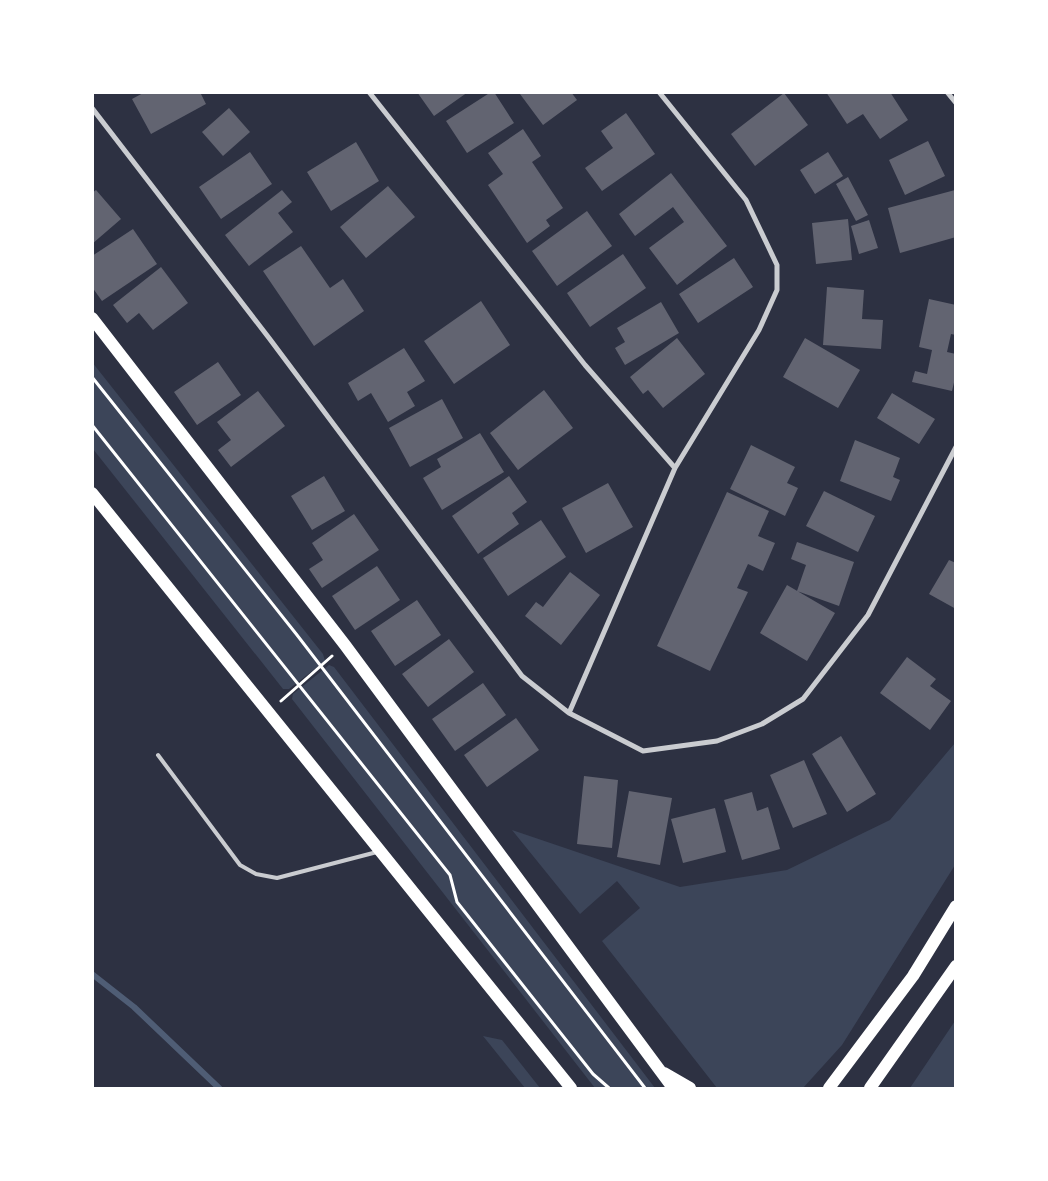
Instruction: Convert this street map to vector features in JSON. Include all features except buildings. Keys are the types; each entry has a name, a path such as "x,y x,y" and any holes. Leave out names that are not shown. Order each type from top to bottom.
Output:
{"main road":[{"path":"92,318 345,645 673,1088"},
{"path":"92,493 571,1088"},
{"path":"829,1088 913,976 956,906"},
{"path":"870,1088 956,966"},
{"path":"658,1069 690,1088"}],"street":[{"path":"369,92 585,365 675,468"},
{"path":"569,714 675,468 759,330 777,290 776,265 746,200 659,92"},
{"path":"947,92 956,103"},
{"path":"92,108 263,330 522,676 569,714 643,751 716,741 762,724 804,699 868,615 956,447"}],"lane":[{"path":"158,755 240,865 256,874 277,878 382,851"}],"path":[{"path":"92,377 321,666 644,1088"},
{"path":"92,425 450,875 457,902 593,1074 609,1088"},
{"path":"269,711 345,645"}],"shaded area":[{"path":"92,362 323,654 325,661 289,689 283,689 93,449"},
{"path":"329,665 334,667 655,1088 595,1088 292,699 293,694"},
{"path":"955,743 955,865 842,1045 803,1088 717,1088 602,941 640,908 617,881 580,914 512,830 680,887 787,870 890,820"},
{"path":"955,1021 955,1088 910,1088"},
{"path":"483,1036 502,1040 540,1088 525,1088"}],"waterway":[{"path":"92,974 134,1007 219,1088"}]}
